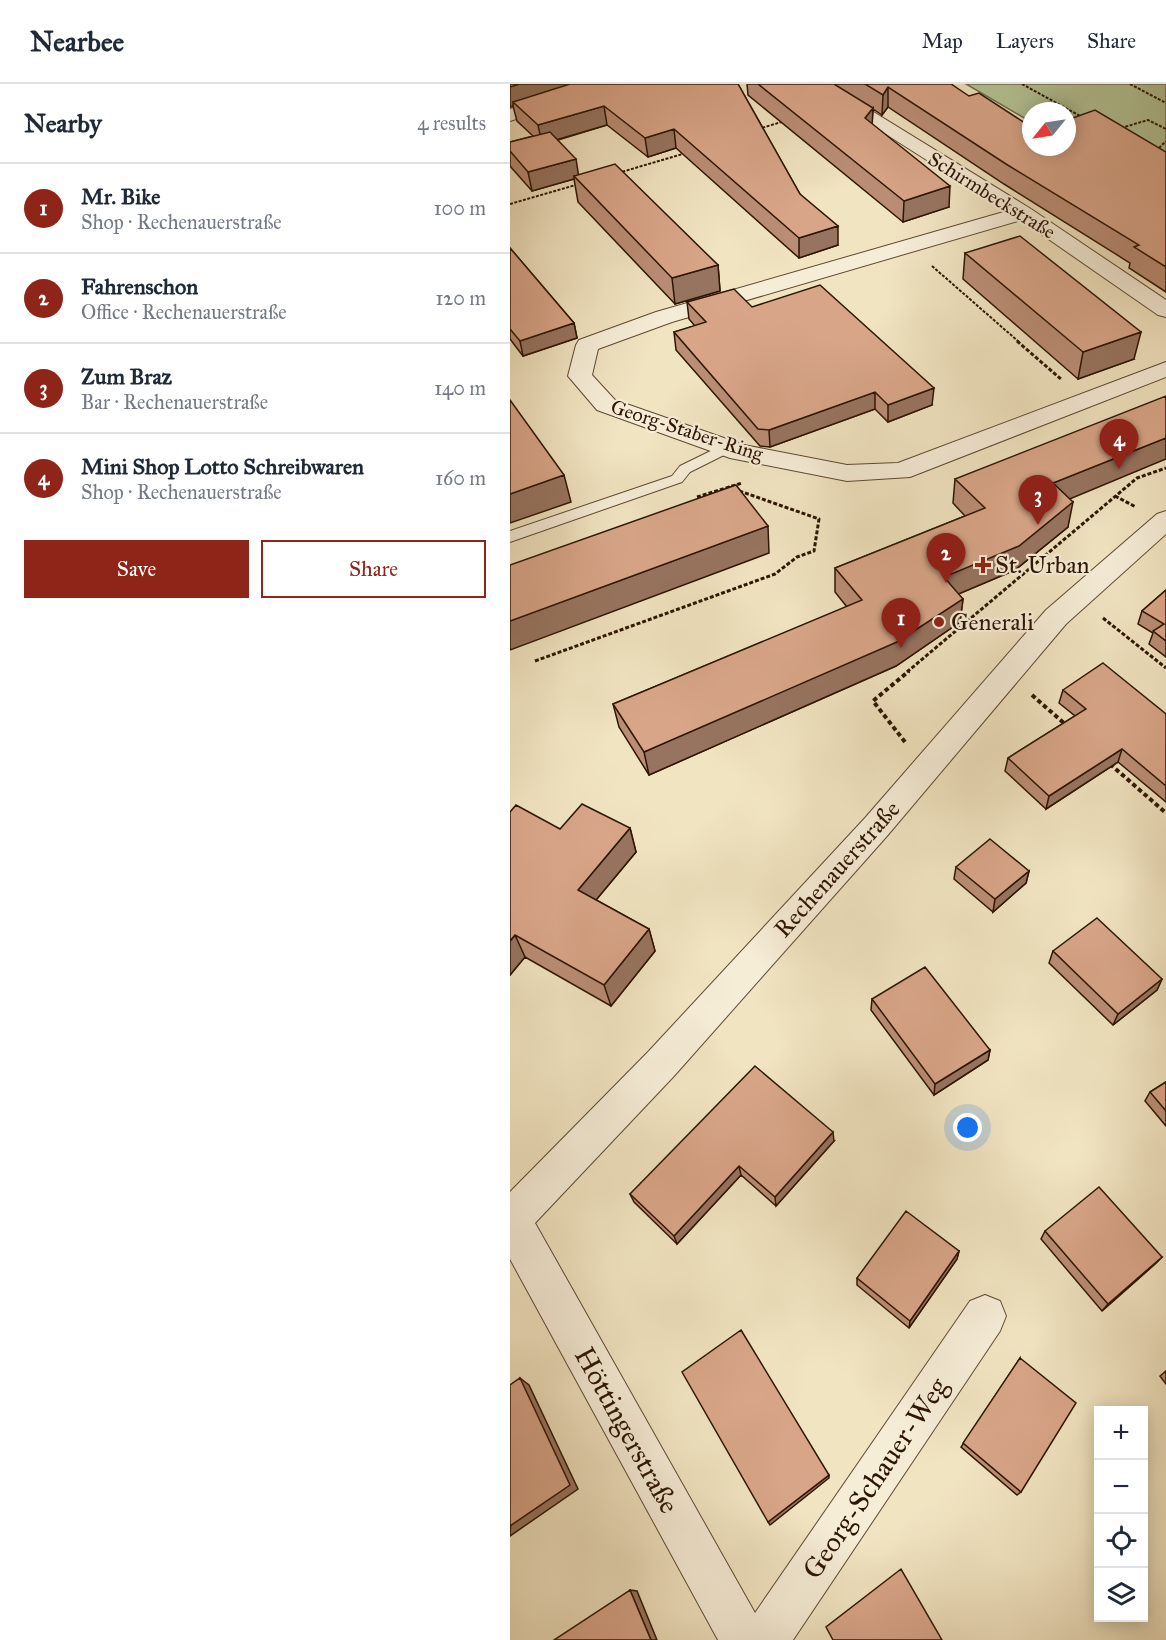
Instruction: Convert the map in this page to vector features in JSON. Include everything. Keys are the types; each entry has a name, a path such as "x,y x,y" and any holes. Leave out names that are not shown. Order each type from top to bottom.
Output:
{"street":[{"path":"510,115 605,84"},
{"name":"Schirmbeckstraße","path":"816,84 1024,213 1166,310"},
{"name":"Georg-Staber-Ring","path":"1024,213 664,318 587,345 580,376 606,405 727,448 847,473 902,471 1166,369"},
{"name":"Rechenauerstraße","path":"510,1220 661,1064 925,769 1056,617 1166,520"},
{"name":"Höttingerstraße","path":"510,1220 744,1640"},
{"name":"Georg-Schauer-Weg","path":"765,1640 985,1316"}],"lane":[{"path":"510,537 677,478 685,469 727,448"}],"path":[{"path":"1022,84 1087,120"},
{"path":"1130,84 1166,103"},
{"path":"758,129 847,104"},
{"path":"1114,125 1122,129 1148,120 1166,129"},
{"path":"1159,148 1166,141"},
{"path":"613,174 693,151"},
{"path":"510,204 579,184"},
{"path":"909,246 1085,400"},
{"path":"696,497 800,464"},
{"path":"925,769 873,701 1137,478 1166,468"},
{"path":"535,661 775,574 796,557 814,551 819,519 728,487"},
{"path":"1115,496 1124,501"},
{"path":"1077,598 1166,668"},
{"path":"1008,674 1069,728"},
{"path":"1104,759 1166,813"}],"green space":[{"path":"966,84 1166,84 1166,155 1076,138 1076,102 1022,102 1022,117"}],"building":[{"path":"570,84 738,84 800,194 838,226 799,238 674,129 645,138 604,106 538,125 513,102"},
{"path":"758,84 834,84 873,108 865,118 950,186 904,201"},
{"path":"865,84 951,84 969,96 979,93 1022,121 1022,156 1076,156 1076,117 1095,110 1166,152 1166,267 1134,247 1139,245 1006,164 888,87 883,95"},
{"path":"550,132 576,159 528,172 510,151 510,142"},
{"path":"615,164 718,265 672,278 574,176"},
{"path":"1020,236 1141,332 1083,352 965,253"},
{"path":"510,248 574,323 520,341 510,329"},
{"path":"820,285 934,388 888,405 875,392 769,430 758,429 674,332 706,322 687,302 734,289 752,307"},
{"path":"1166,396 1166,438 1053,483 1073,502 1019,546 944,577 963,599 897,642 644,752 613,704 862,600 835,568 985,508 955,479"},
{"path":"510,400 564,475 510,494"},
{"path":"736,485 768,526 510,621 510,565"},
{"path":"1166,590 1166,641 1153,631 1164,624 1142,611"},
{"path":"1103,663 1166,714 1166,786 1122,749 1049,796 1008,758 1086,709 1063,690"},
{"path":"582,804 630,828 578,890 649,929 604,985 515,935 510,941 510,812 516,805 560,829"},
{"path":"990,839 1029,871 995,899 956,867"},
{"path":"1097,918 1162,979 1118,1014 1053,951"},
{"path":"925,967 990,1050 935,1084 872,999"},
{"path":"755,1066 833,1132 775,1197 739,1166 674,1236 630,1194"},
{"path":"1166,1082 1166,1111 1150,1092"},
{"path":"1099,1187 1162,1257 1108,1304 1045,1231"},
{"path":"906,1211 959,1251 910,1321 857,1278"},
{"path":"741,1330 829,1475 768,1522 682,1372"},
{"path":"1020,1358 1076,1403 1021,1492 963,1443"},
{"path":"520,1378 570,1485 510,1526 510,1385"},
{"path":"901,1569 942,1640 833,1640 826,1627"},
{"path":"630,1590 651,1640 554,1640"}],"place":[{"name":"Mini Shop Lotto Schreibwaren","path":"1119,469"},
{"name":"Zum Braz","path":"1038,525"},
{"name":"St. Urban","path":"983,565"},
{"name":"Fahrenschon","path":"946,583"},
{"name":"Generali","path":"939,622"},
{"name":"Mr. Bike","path":"901,648"}]}
